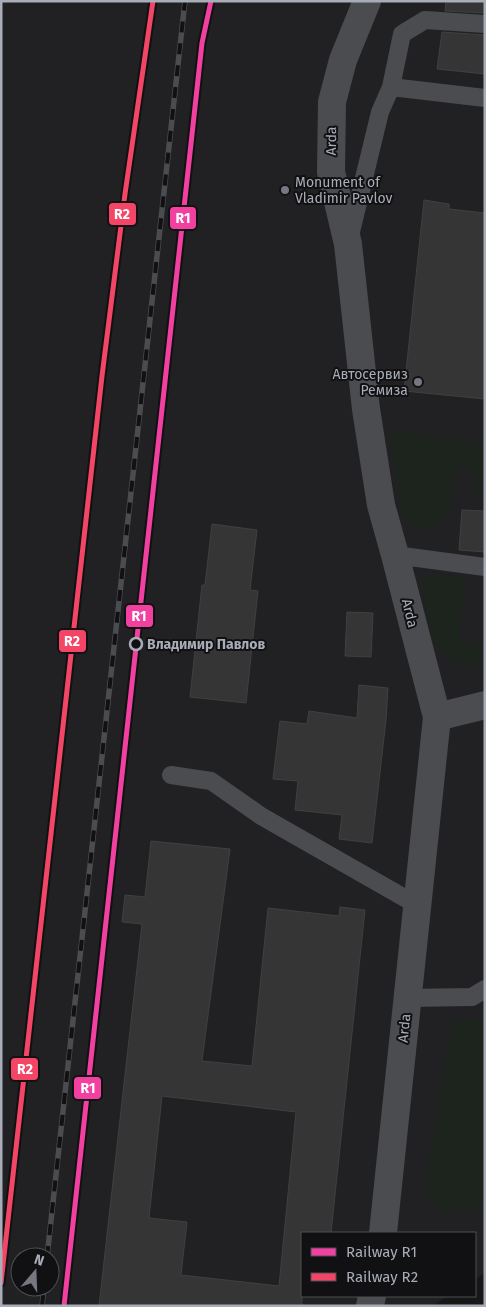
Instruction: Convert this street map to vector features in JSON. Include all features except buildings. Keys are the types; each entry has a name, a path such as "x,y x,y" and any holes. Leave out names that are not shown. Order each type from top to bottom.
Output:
{"street":[{"name":"Arda","path":"367,1 343,60 332,102 331,172 348,244 366,408 381,505 437,717 383,1232"},
{"path":"437,717 485,706"}],"lane":[{"path":"348,244 380,112 390,87 402,34 425,20 485,24"},
{"path":"390,87 485,98"},
{"path":"395,555 485,567"},
{"path":"171,775 211,781 261,816 417,905"},
{"path":"407,998 472,997 485,989"}],"shaded area":[{"path":"1,1 485,1 485,1273 476,1278 476,1232 301,1232 301,1297 446,1297 432,1306 1,1306"},
{"path":"388,430 485,443 485,492 473,491 473,471 463,466 455,468 452,501 446,517 434,526 409,526 404,519"},
{"path":"441,575 464,576 459,641 485,644 485,664 463,667 451,661 432,640 420,583 427,577"},
{"path":"485,1019 485,1208 439,1213 425,1187 452,1021"}],"railway":[{"path":"48,1247 185,1"},
{"path":"64,1306 202,43 211,1"},
{"path":"42,1306 43,1297"}],"rail line":[{"name":"R2","path":"1,1283 102,376 125,194 153,1"},
{"name":"R1","path":"64,1306 202,43 211,1"}],"place":[{"name":"Monument of Vladimir Pavlov","path":"285,190"},
{"name":"Автосервиз Ремиза","path":"418,382"},
{"name":"Владимир Павлов","path":"136,644"}]}
